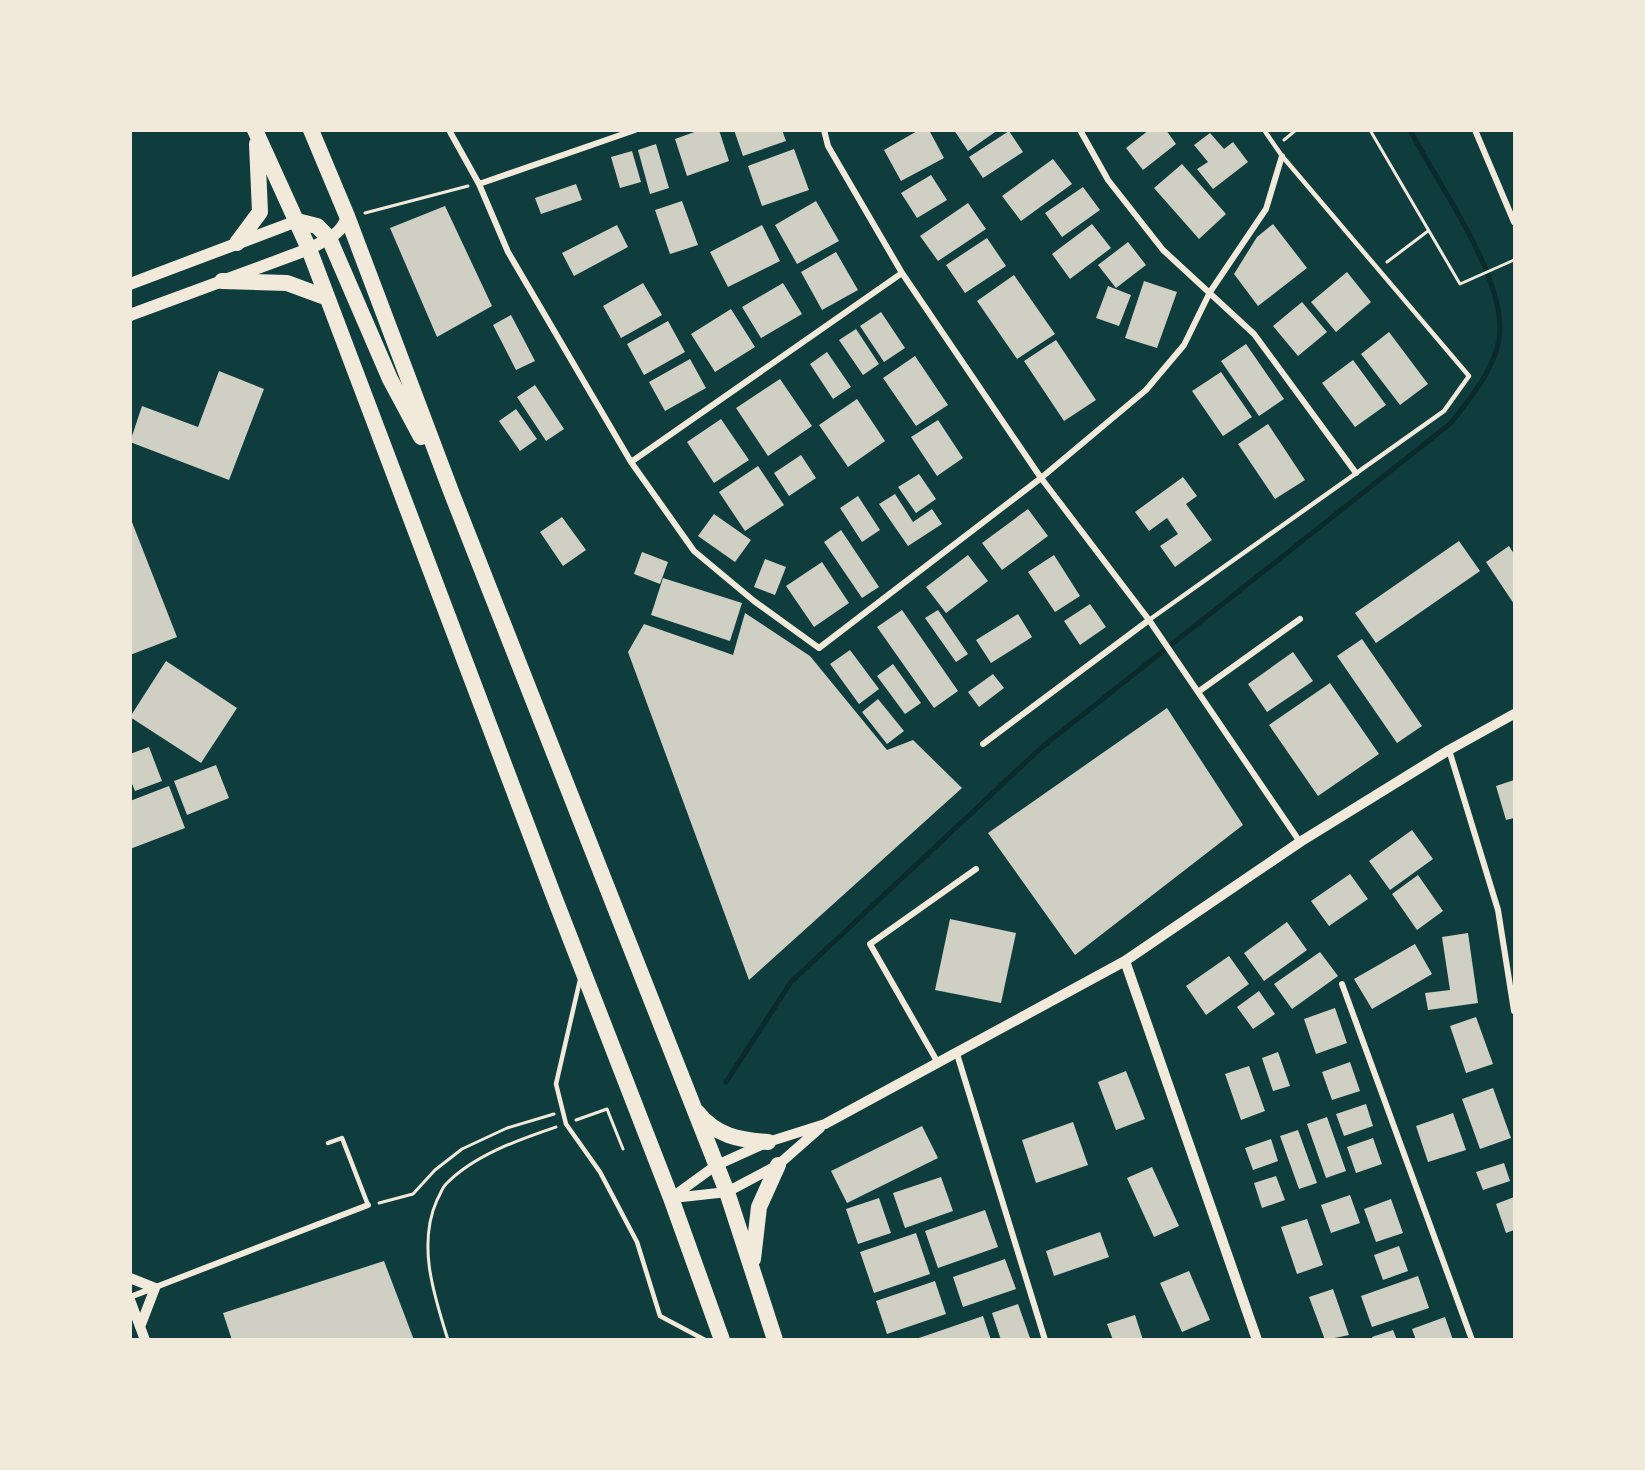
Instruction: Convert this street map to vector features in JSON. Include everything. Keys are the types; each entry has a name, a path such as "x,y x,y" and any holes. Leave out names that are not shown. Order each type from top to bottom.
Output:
{"highway":[{"path":"311,130 347,216 452,494 689,1102 727,1192 775,1340"},
{"path":"256,132 309,249 325,297 671,1198 722,1340"},
{"path":"237,243 260,212 256,132"},
{"path":"297,221 317,226 329,238 390,379 452,494"},
{"path":"222,281 287,283 325,297"},
{"path":"689,1102 716,1131 733,1138 768,1142"},
{"path":"753,1272 756,1222 765,1190 778,1165"}],"main road":[{"path":"130,315 309,249 341,229 347,216"},
{"path":"130,284 297,221"}],"street":[{"path":"449,130 478,184 508,252 632,462 694,551 754,601 819,648 1041,478 1146,390 1184,345 1210,292 1266,209 1282,156"},
{"path":"478,184 635,130"},
{"path":"824,130 828,146 902,273 1041,478 1157,631 1300,843"},
{"path":"1080,130 1108,180 1163,250 1254,334 1356,473"},
{"path":"1475,130 1515,222"},
{"path":"632,462 902,273"},
{"path":"1198,692 1300,619"},
{"path":"983,744 1149,620"},
{"path":"671,1198 715,1166 768,1142 825,1124 1125,961 1300,843 1449,750 1515,714"},
{"path":"1449,750 1498,910 1515,1011"},
{"path":"938,1064 870,944 976,869"},
{"path":"1125,961 1257,1340"},
{"path":"1342,984 1472,1340"},
{"path":"957,1054 1045,1340"},
{"path":"671,1198 727,1192 778,1165 825,1124"},
{"path":"144,1340 130,1298 369,1205"},
{"path":"130,1278 154,1288"},
{"path":"140,1327 154,1288"}],"lane":[{"path":"1149,620 1444,411 1469,376 1282,156 1264,130"},
{"path":"582,968 556,1084 567,1124 600,1172 637,1242 660,1316 705,1340"},
{"path":"328,1143 342,1138 369,1205"}],"path":[{"path":"1275,146 1296,130"},
{"path":"1370,130 1460,284 1514,260"},
{"path":"369,223 365,213 478,184"},
{"path":"1378,269 1428,231"},
{"path":"448,1340 434,1294 427,1248 432,1212 444,1185 472,1164 515,1141 607,1109 622,1149"},
{"path":"369,1205 413,1194 435,1170 462,1149 507,1128 563,1111"}],"building":[{"path":"700,130 719,130 729,161 687,176 675,139"},
{"path":"734,130 782,130 786,141 743,156"},
{"path":"919,130 929,130 944,158 901,181 884,150"},
{"path":"954,130 998,130 968,151"},
{"path":"1149,130 1166,130 1176,144 1143,170 1126,148"},
{"path":"1009,131 1023,152 983,178 969,157"},
{"path":"1210,133 1224,149 1233,142 1248,162 1213,189 1197,169 1208,162 1194,145"},
{"path":"656,144 669,188 650,194 638,150"},
{"path":"794,149 809,190 762,206 748,166"},
{"path":"632,151 641,182 620,188 611,157"},
{"path":"1053,159 1072,184 1021,221 1002,196"},
{"path":"1182,164 1226,214 1199,239 1154,188"},
{"path":"931,175 947,200 917,218 901,193"},
{"path":"576,184 582,200 541,214 535,198"},
{"path":"1083,187 1100,210 1062,237 1045,213"},
{"path":"682,201 698,245 670,254 655,210"},
{"path":"816,201 839,241 797,264 775,225"},
{"path":"968,203 986,229 938,261 920,236"},
{"path":"445,206 492,306 437,337 390,228"},
{"path":"1092,224 1111,248 1070,279 1052,254"},
{"path":"1273,224 1307,268 1258,306 1234,274 1257,237"},
{"path":"617,225 628,247 574,276 562,253"},
{"path":"762,225 780,261 728,287 710,252"},
{"path":"987,238 1006,266 965,293 946,265"},
{"path":"1128,242 1146,265 1116,288 1098,265"},
{"path":"836,252 858,290 822,310 801,272"},
{"path":"1347,272 1371,302 1336,332 1311,302"},
{"path":"1014,275 1055,334 1017,359 977,301"},
{"path":"1144,281 1177,292 1157,348 1125,338"},
{"path":"643,283 662,315 621,338 603,306"},
{"path":"783,283 802,314 761,338 742,307"},
{"path":"1108,286 1131,295 1119,326 1096,318"},
{"path":"1302,302 1327,332 1298,356 1273,326"},
{"path":"731,309 755,347 715,372 691,334"},
{"path":"881,312 905,348 884,362 860,326"},
{"path":"511,315 535,361 516,370 493,325"},
{"path":"668,321 685,352 644,375 627,344"},
{"path":"856,329 879,364 863,375 839,340"},
{"path":"1389,332 1428,384 1400,405 1361,354"},
{"path":"1056,340 1096,400 1064,421 1024,361"},
{"path":"1246,344 1284,399 1259,416 1221,361"},
{"path":"827,352 851,387 833,399 810,364"},
{"path":"915,356 948,405 916,426 883,378"},
{"path":"690,359 706,388 665,411 649,382"},
{"path":"1353,360 1386,405 1355,427 1322,383"},
{"path":"219,371 264,389 229,480 130,442 142,406 198,427"},
{"path":"1221,372 1252,417 1223,436 1192,391"},
{"path":"780,379 812,426 768,456 736,408"},
{"path":"535,385 564,429 546,441 517,397"},
{"path":"857,399 885,441 848,467 819,425"},
{"path":"516,409 537,439 520,451 499,421"},
{"path":"721,419 749,460 714,483 687,442"},
{"path":"938,420 963,458 937,476 911,437"},
{"path":"1268,424 1305,480 1275,499 1238,444"},
{"path":"801,455 816,478 789,496 774,473"},
{"path":"758,466 784,505 745,531 719,492"},
{"path":"919,474 936,499 916,513 898,487"},
{"path":"1183,477 1197,496 1186,504 1212,540 1175,567 1160,546 1178,534 1167,518 1149,531 1135,512"},
{"path":"895,494 913,522 932,509 942,524 908,546 879,504"},
{"path":"858,496 880,530 862,542 840,508"},
{"path":"1028,509 1048,536 1002,570 982,543"},
{"path":"714,514 751,540 735,562 698,536"},
{"path":"130,517 177,637 130,655"},
{"path":"562,517 586,550 563,566 540,532"},
{"path":"841,530 879,587 862,598 824,542"},
{"path":"1459,541 1480,571 1376,643 1355,613"},
{"path":"1509,546 1514,554 1514,604 1486,562"},
{"path":"642,552 668,562 660,584 634,574"},
{"path":"968,555 988,581 946,613 926,587"},
{"path":"1054,555 1080,596 1055,612 1028,572"},
{"path":"765,559 786,567 775,595 754,587"},
{"path":"822,562 849,603 814,627 786,586"},
{"path":"663,578 742,603 730,641 651,615"},
{"path":"1090,604 1106,627 1080,645 1064,621"},
{"path":"902,610 958,691 934,708 877,627"},
{"path":"938,610 968,654 956,662 925,618"},
{"path":"745,613 810,656 887,750 913,740 962,788 749,980 628,652 644,624 733,655"},
{"path":"1018,614 1032,637 991,663 976,640"},
{"path":"1362,639 1422,726 1397,743 1337,656"},
{"path":"850,650 879,689 859,704 830,664"},
{"path":"1293,652 1313,681 1267,712 1248,684"},
{"path":"166,661 237,708 201,763 130,717"},
{"path":"893,664 921,703 905,714 877,676"},
{"path":"993,674 1004,688 979,707 968,692"},
{"path":"1330,683 1379,754 1318,796 1269,725"},
{"path":"878,699 904,731 887,744 862,712"},
{"path":"1167,708 1243,825 1075,955 988,833"},
{"path":"149,747 162,781 135,791 130,779 130,754"},
{"path":"216,765 229,798 187,815 174,781"},
{"path":"1514,780 1514,818 1506,820 1496,786"},
{"path":"169,786 185,828 130,849 130,801"},
{"path":"1412,830 1433,859 1390,890 1369,861"},
{"path":"1350,874 1368,899 1329,926 1311,901"},
{"path":"1418,875 1443,911 1417,930 1392,894"},
{"path":"950,919 1016,933 1001,1003 935,990"},
{"path":"1287,922 1307,950 1264,981 1244,953"},
{"path":"1468,933 1478,1003 1428,1010 1425,993 1450,990 1442,937"},
{"path":"1415,944 1432,974 1372,1009 1354,979"},
{"path":"1320,952 1338,976 1292,1009 1274,984"},
{"path":"1229,956 1249,984 1206,1015 1186,986"},
{"path":"1259,991 1275,1014 1253,1029 1237,1007"},
{"path":"1335,1008 1347,1043 1316,1054 1304,1019"},
{"path":"1476,1017 1493,1064 1466,1073 1450,1026"},
{"path":"1278,1052 1290,1086 1273,1091 1262,1058"},
{"path":"1350,1062 1360,1091 1332,1100 1322,1072"},
{"path":"1249,1066 1265,1111 1241,1120 1225,1074"},
{"path":"1126,1071 1145,1119 1116,1130 1098,1082"},
{"path":"1493,1088 1511,1138 1480,1149 1462,1099"},
{"path":"1366,1104 1373,1126 1344,1136 1336,1114"},
{"path":"1453,1113 1466,1150 1428,1162 1416,1126"},
{"path":"1327,1117 1346,1171 1326,1178 1307,1124"},
{"path":"1073,1122 1088,1165 1036,1183 1022,1140"},
{"path":"922,1126 938,1158 847,1203 831,1171"},
{"path":"1298,1130 1317,1183 1299,1189 1280,1136"},
{"path":"1373,1138 1382,1164 1356,1173 1347,1147"},
{"path":"1271,1139 1278,1161 1253,1170 1245,1148"},
{"path":"1504,1163 1510,1181 1483,1190 1476,1172"},
{"path":"1152,1167 1179,1226 1154,1237 1127,1178"},
{"path":"1276,1176 1285,1200 1262,1208 1254,1183"},
{"path":"941,1177 953,1211 905,1228 893,1193"},
{"path":"1350,1195 1360,1223 1331,1233 1321,1205"},
{"path":"1514,1197 1514,1230 1506,1233 1496,1204"},
{"path":"879,1198 891,1233 858,1244 846,1209"},
{"path":"1391,1199 1403,1233 1376,1242 1364,1209"},
{"path":"985,1210 998,1247 938,1268 925,1231"},
{"path":"1307,1219 1323,1265 1297,1274 1281,1227"},
{"path":"1100,1232 1109,1257 1054,1276 1046,1251"},
{"path":"916,1233 930,1274 874,1293 860,1252"},
{"path":"1399,1246 1408,1271 1383,1280 1374,1255"},
{"path":"1005,1259 1016,1289 963,1307 953,1277"},
{"path":"384,1261 414,1340 232,1340 223,1313"},
{"path":"1189,1271 1210,1320 1182,1332 1160,1283"},
{"path":"1418,1276 1429,1308 1372,1327 1361,1296"},
{"path":"935,1281 946,1314 887,1334 876,1301"},
{"path":"1333,1289 1349,1335 1325,1340 1309,1297"},
{"path":"1018,1304 1030,1338 1001,1340 992,1313"},
{"path":"1135,1315 1143,1340 1113,1340 1107,1324"},
{"path":"983,1316 991,1340 916,1340 916,1339"},
{"path":"1445,1317 1453,1340 1416,1340 1412,1329"},
{"path":"1393,1330 1397,1340 1373,1340 1372,1337"}],"waterway":[{"path":"726,1082 791,982 1042,747 1451,423 1483,380 1495,356 1498,343 1500,330 1498,306 1490,281 1466,228 1410,130"}]}
